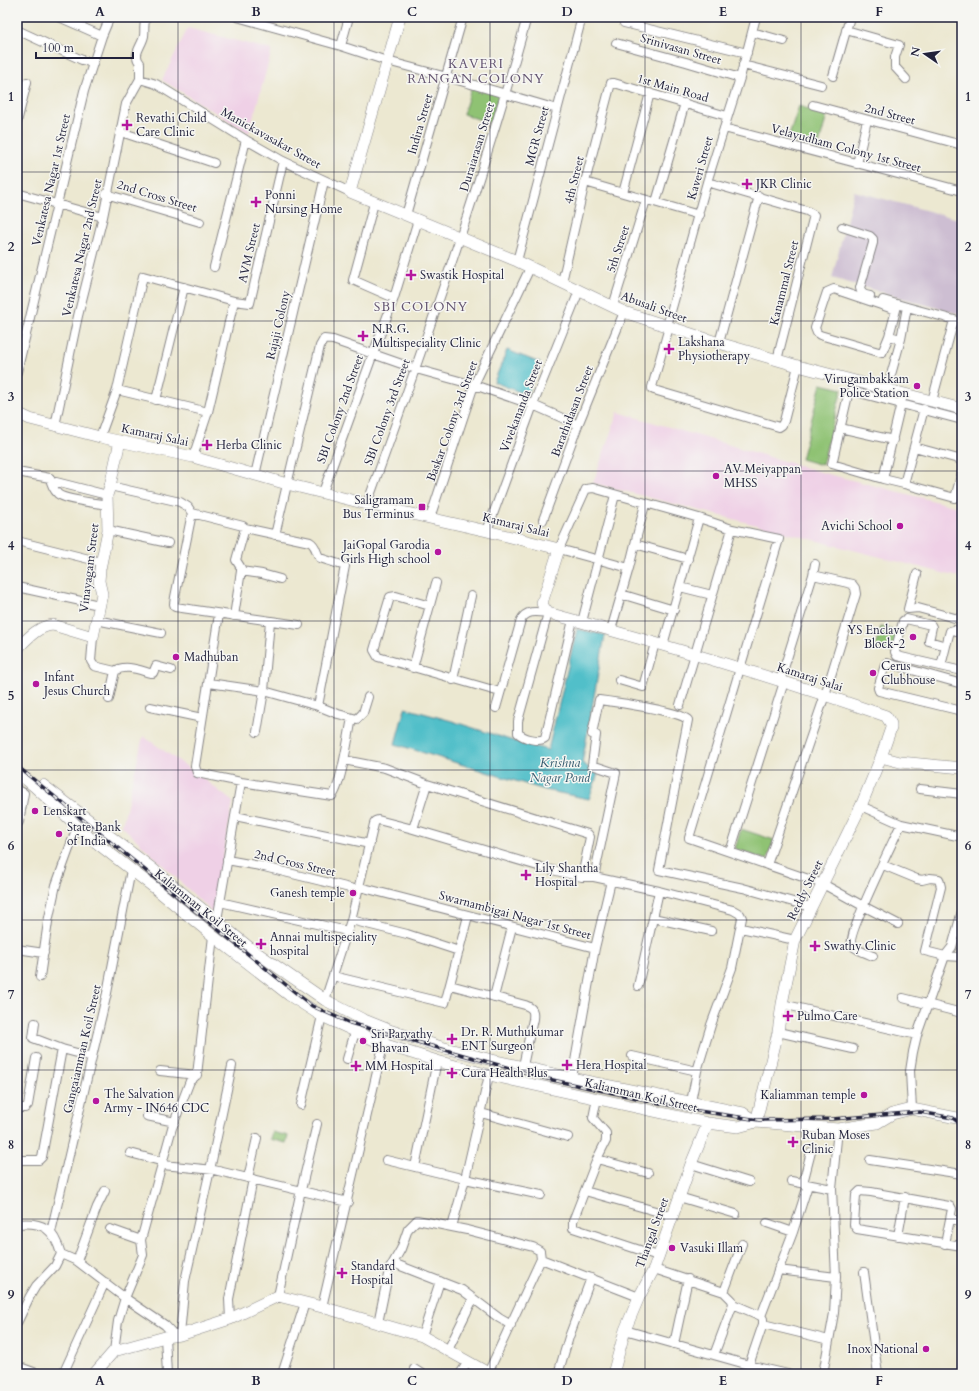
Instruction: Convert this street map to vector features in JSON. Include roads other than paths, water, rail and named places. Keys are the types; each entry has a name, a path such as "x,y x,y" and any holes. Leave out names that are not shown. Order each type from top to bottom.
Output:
{"street":[{"path":"59,17 102,36"},
{"name":"Venkatesa Nagar 1st Street","path":"17,372 84,91 92,63 110,17"},
{"path":"140,79 140,63 137,60 137,56 144,36 143,25 146,17"},
{"path":"236,17 557,109"},
{"path":"341,46 349,17"},
{"path":"350,192 400,17"},
{"name":"Indira Street","path":"406,215 447,77 463,17"},
{"name":"Duraiarasan Street","path":"461,237 506,94 527,17"},
{"name":"MGR Street","path":"517,261 582,17"},
{"name":"Kaveri Street","path":"756,17 740,78 707,182 652,388 654,390 779,426 782,425 784,421 798,366"},
{"path":"833,76 850,17"},
{"path":"624,23 746,53"},
{"path":"17,30 82,60 92,63"},
{"path":"846,30 899,45 895,57 895,67 906,79"},
{"path":"752,32 784,40"},
{"name":"Srinivasan Street","path":"616,43 740,78"},
{"path":"743,65 821,85"},
{"name":"Venkatesa Nagar 2nd Street","path":"55,426 78,316 102,217 126,104 140,79"},
{"name":"Manickavasakar Street","path":"140,79 156,84 246,140 283,161 350,192"},
{"path":"17,122 27,82"},
{"name":"1st Main Road","path":"611,83 727,116"},
{"name":"4th Street","path":"562,282 585,182 611,83"},
{"path":"623,193 650,93"},
{"path":"656,202 685,103"},
{"name":"2nd Street","path":"813,105 962,145"},
{"path":"856,164 867,120"},
{"name":"Velayudham Colony 1st Street","path":"724,128 820,152 856,164 962,191"},
{"path":"121,132 214,163"},
{"path":"214,267 246,140"},
{"name":"AVM Street","path":"234,301 250,303 283,161"},
{"name":"Rajaji Colony","path":"255,475 324,181"},
{"path":"585,182 699,215"},
{"path":"707,182 759,196 719,343"},
{"name":"Abusali Street","path":"350,192 517,261 624,312 777,360 887,389 902,399 928,405 962,409"},
{"path":"17,193 102,217"},
{"name":"2nd Cross Street","path":"106,194 200,222"},
{"name":"Kanammal Street","path":"759,196 813,213 813,221 777,360"},
{"name":"5th Street","path":"613,306 646,200"},
{"path":"374,203 353,280 394,298"},
{"name":"SBI Colony 2nd Street","path":"323,492 394,298 418,220"},
{"path":"842,228 870,236 873,239 860,292 958,321 914,447 904,484"},
{"name":"SBI Colony 3rd Street","path":"367,504 416,369 461,237"},
{"name":"Baskar Colony 3rd Street","path":"430,518 474,385 530,268"},
{"path":"100,436 117,390 143,276 234,301 208,412 194,457"},
{"path":"156,400 184,287"},
{"path":"834,288 896,310 889,336 882,353 817,333 816,328 827,292 834,288"},
{"name":"Vivekananda Street","path":"487,531 533,406 579,291"},
{"path":"887,389 901,339 907,307"},
{"name":"Barathidasan Street","path":"543,520 578,425 624,312"},
{"path":"889,336 901,339"},
{"path":"275,535 320,346 324,339 333,340 416,369 474,385 533,406 578,425"},
{"path":"117,390 208,412"},
{"path":"883,479 902,399 851,392 848,395 832,464 883,479 955,498 962,472"},
{"path":"928,405 962,420"},
{"name":"Kamaraj Salai","path":"17,413 30,419 55,426 194,457 287,484 559,549 542,603 547,615 611,630 694,654 825,695 886,716 889,719 891,728 881,757"},
{"path":"840,428 893,440"},
{"name":"Vinayagam Street","path":"93,637 102,594 99,581 101,562 108,530 108,495 120,441"},
{"path":"914,447 962,460"},
{"path":"17,472 50,478 59,494 64,498 108,495"},
{"path":"52,484 56,482 108,495 180,502 188,507 192,513 243,526 245,528 310,542 316,548 317,555 320,558 345,566 318,706"},
{"path":"629,568 559,549 586,489 590,488 699,518 732,529 778,539 689,838 823,884 898,924"},
{"path":"496,708 523,617 528,613 534,612 547,615 518,721 518,733 520,736 540,740 545,738 576,622 599,560 615,495"},
{"path":"611,630 629,568 645,504"},
{"path":"192,513 174,601 176,607 299,625"},
{"path":"619,680 643,687 659,644 674,610 699,518"},
{"path":"234,616 241,571 236,560 245,528"},
{"path":"680,705 732,529"},
{"path":"108,530 168,543"},
{"path":"17,541 101,562"},
{"path":"635,544 688,559"},
{"path":"730,852 816,564"},
{"path":"241,571 262,574 280,579"},
{"path":"917,574 908,609 918,608 962,620"},
{"path":"767,865 825,695 856,592 852,584 813,575"},
{"path":"413,668 436,583"},
{"path":"17,587 99,605"},
{"path":"680,587 712,595"},
{"path":"621,594 674,610"},
{"path":"430,606 396,596 390,597 374,650 378,657 453,680 500,692"},
{"path":"453,680 472,596"},
{"path":"219,614 195,766 197,773 241,782 332,796 335,791 344,760 352,718"},
{"path":"946,646 929,641 932,627 929,623 906,619 903,621 895,654 962,671"},
{"path":"96,620 162,633"},
{"path":"257,732 264,691 270,621"},
{"path":"17,649 34,633 46,626 53,625 93,637 91,661 94,666 115,671 122,667 150,674 153,673 156,666 172,670"},
{"path":"941,666 950,631 954,630 962,633"},
{"path":"962,684 887,663 885,665 878,688 879,691 962,711"},
{"path":"109,699 115,671"},
{"path":"209,683 264,691 318,706 356,719 361,716 368,697"},
{"path":"594,877 616,772 592,765 596,735 592,734 599,700 676,714 687,718 688,720 659,870 742,888 811,907"},
{"path":"150,707 202,718"},
{"path":"881,757 900,762 962,768"},
{"name":"Reddy Street","path":"756,1122 778,1032 795,940 861,806 881,757"},
{"path":"344,760 385,768 427,784 589,834 590,837 582,877"},
{"name":"Kaliamman Koil Street","path":"18,774 34,786 77,827 289,995 322,1016 383,1044 489,1075 708,1123 738,1127 756,1122 838,1129 877,1123 892,1114 912,1109 962,1119"},
{"name":"Kaliamman Koil Street","path":"18,774 149,866 250,948 325,1000 362,1019 387,1029 449,1049 572,1078 743,1113 756,1122"},
{"path":"217,920 241,782"},
{"path":"413,829 427,784"},
{"path":"17,788 24,793 19,822 17,822"},
{"path":"920,789 962,794"},
{"path":"861,806 901,824 962,837"},
{"path":"235,816 370,844"},
{"path":"325,1000 351,920 375,821 381,820 548,869 582,877 594,877 659,891 733,910 740,914 742,918 741,928 732,968 711,1025 697,1071 691,1102"},
{"path":"873,956 853,947 851,943 852,933 862,906 883,865 901,824"},
{"path":"40,977 48,922 56,885 77,827"},
{"name":"2nd Cross Street","path":"227,860 260,866 428,905"},
{"path":"883,865 917,879 939,879 941,887 925,950 945,956 962,957"},
{"name":"Gangaiamman Koil Street","path":"51,1232 107,993 131,870"},
{"path":"572,1078 595,948 611,881"},
{"path":"638,986 659,891"},
{"path":"220,902 347,931"},
{"name":"Swarnambigai Nagar 1st Street","path":"428,905 595,948"},
{"path":"333,976 445,1003 468,916"},
{"path":"912,1109 910,1071 917,1035 945,956 952,947 961,916"},
{"path":"653,918 711,931"},
{"path":"351,920 407,934 459,951"},
{"path":"494,997 512,927"},
{"path":"741,928 795,940"},
{"path":"94,1374 114,1351 118,1321 125,1298 143,1255 142,1240 175,1122 190,1081 197,1075 213,936"},
{"path":"17,949 44,953"},
{"path":"450,985 532,1008 534,1012 523,1066"},
{"path":"903,998 962,1013"},
{"path":"782,1004 917,1035"},
{"path":"301,1105 322,1016"},
{"path":"35,1023 33,1038 62,1050 92,1057"},
{"path":"322,1307 348,1202 387,1029"},
{"path":"347,1059 355,1032"},
{"path":"778,1032 853,1049"},
{"path":"17,1160 39,1160 42,1157 62,1050"},
{"path":"632,1056 697,1071"},
{"path":"17,1108 25,1108 28,1104 36,1058"},
{"path":"415,1167 437,1061"},
{"path":"167,1374 173,1336 232,1066"},
{"path":"160,1071 197,1075"},
{"path":"452,1227 465,1179 489,1075"},
{"path":"597,1098 594,1118 606,1133 606,1141 597,1159 573,1221 573,1228 658,1256"},
{"path":"480,1113 568,1137"},
{"path":"147,1116 175,1122"},
{"name":"Thangal Street","path":"613,1374 625,1330 639,1297 654,1269 679,1197 708,1123"},
{"path":"278,1296 317,1124"},
{"path":"823,1374 834,1313 836,1277 832,1189 838,1129"},
{"path":"230,1319 229,1299 257,1138"},
{"path":"749,1365 778,1270 793,1232 811,1152"},
{"path":"130,1153 163,1164 210,1170 348,1202"},
{"path":"597,1159 648,1173"},
{"path":"386,1160 465,1179 541,1194"},
{"path":"870,1160 962,1174"},
{"path":"692,1164 749,1182"},
{"path":"791,1181 832,1189"},
{"path":"77,1261 97,1207 105,1191"},
{"path":"585,1191 673,1216"},
{"path":"945,1244 952,1209 951,1207 905,1197 860,1191 857,1193 854,1199 855,1227 898,1236 945,1244 962,1246"},
{"path":"679,1197 736,1214"},
{"path":"898,1236 905,1197"},
{"path":"950,1219 962,1221"},
{"path":"114,1351 173,1336 230,1319 278,1296 422,1336 489,1374 541,1259 540,1251 533,1247 467,1230 420,1220 415,1221 408,1229 401,1249 389,1270 378,1323"},
{"path":"767,1223 793,1232"},
{"path":"17,1224 39,1224 51,1232 58,1243 62,1254 77,1261 125,1298 165,1325 173,1336"},
{"path":"110,1229 142,1240"},
{"path":"724,1292 742,1244"},
{"path":"17,1323 36,1286 55,1266 62,1254"},
{"path":"541,1259 639,1297"},
{"path":"393,1263 462,1290 499,1318 511,1324"},
{"path":"654,1269 724,1292 732,1300 733,1304 762,1320 829,1340"},
{"path":"778,1270 836,1277"},
{"path":"864,1272 878,1374"},
{"path":"558,1374 569,1337 591,1278"},
{"path":"674,1344 688,1279"},
{"path":"422,1336 440,1281"},
{"path":"63,1374 104,1282"},
{"path":"448,1350 473,1299"},
{"path":"282,1374 305,1303"},
{"path":"714,1355 733,1304"},
{"path":"625,1330 749,1365 788,1374"},
{"path":"460,1374 468,1362"},
{"path":"17,1366 39,1374"},
{"path":"414,1369 422,1374"}],"water":[{"path":"507,350 540,363 527,395 494,382"},
{"name":"Krishna Nagar Pond","path":"577,629 605,635 582,763 598,774 589,799 545,790 395,744 405,708 548,750"}],"railway":[{"path":"17,766 312,1006 350,1023 548,1079 692,1110 759,1120 832,1119 920,1112 953,1118 962,1125"}],"place":[{"name":"Revathi Child Care Clinic","path":"127,125"},
{"name":"JKR Clinic","path":"747,184"},
{"name":"Ponni Nursing Home","path":"256,202"},
{"name":"Swastik Hospital","path":"411,275"},
{"name":"N.R.G. Multispeciality Clinic","path":"363,336"},
{"name":"Lakshana Physiotherapy","path":"669,349"},
{"name":"Virugambakkam Police Station","path":"917,386"},
{"name":"Herba Clinic","path":"207,445"},
{"name":"AV Meiyappan MHSS","path":"716,476"},
{"name":"Saligramam Bus Terminus","path":"422,507"},
{"name":"Avichi School","path":"900,526"},
{"name":"JaiGopal Garodia Girls High school","path":"438,552"},
{"name":"YS Enclave Block-2","path":"913,637"},
{"name":"Madhuban","path":"176,657"},
{"name":"Cerus Clubhouse","path":"873,673"},
{"name":"Infant Jesus Church","path":"36,684"},
{"name":"Lenskart","path":"35,811"},
{"name":"State Bank of India","path":"59,834"},
{"name":"Lily Shantha Hospital","path":"526,875"},
{"name":"Ganesh temple","path":"353,893"},
{"name":"Annai multispeciality hospital","path":"261,944"},
{"name":"Swathy Clinic","path":"815,946"},
{"name":"Pulmo Care","path":"788,1016"},
{"name":"Dr. R. Muthukumar ENT Surgeon","path":"452,1039"},
{"name":"Sri Parvathy Bhavan","path":"363,1041"},
{"name":"Hera Hospital","path":"567,1065"},
{"name":"MM Hospital","path":"356,1066"},
{"name":"Cura Health Plus","path":"452,1073"},
{"name":"Kaliamman temple","path":"864,1095"},
{"name":"The Salvation Army - IN646 CDC","path":"96,1101"},
{"name":"Ruban Moses Clinic","path":"793,1142"},
{"name":"Vasuki Illam","path":"672,1248"},
{"name":"Standard Hospital","path":"342,1273"},
{"name":"Inox National","path":"926,1349"}],"district":[{"name":"KAVERI RANGAN COLONY","path":"476,70"},
{"name":"SBI COLONY","path":"421,306"}]}
